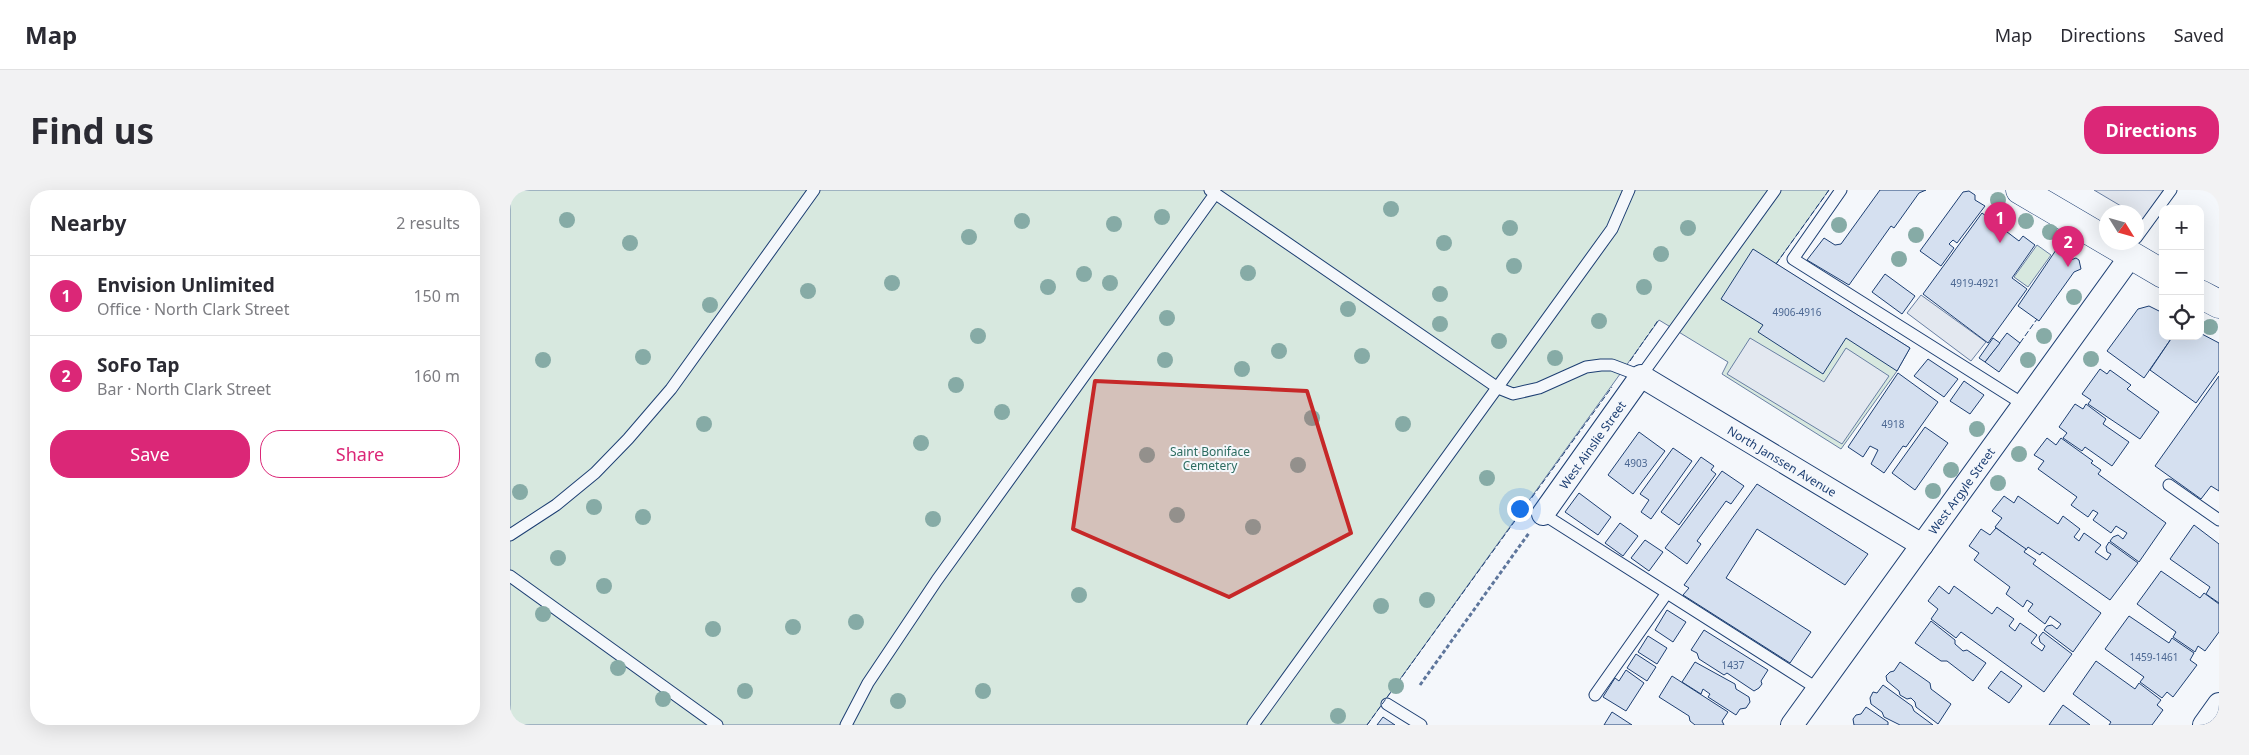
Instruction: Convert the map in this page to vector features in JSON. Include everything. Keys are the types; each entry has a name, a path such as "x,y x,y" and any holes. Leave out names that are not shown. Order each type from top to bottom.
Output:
{"main road":[{"path":"2020,190 2099,231"},
{"path":"2133,250 2159,271"},
{"path":"2202,295 2219,304"}],"street":[{"name":"West Argyle Street","path":"1792,725 2023,404 2130,250"},
{"name":"West Ainslie Street","path":"1543,514 1641,376"},
{"name":"North Janssen Avenue","path":"1641,376 1922,545"},
{"path":"2204,725 2219,704"}],"lane":[{"path":"510,535 556,505 595,473 628,439 671,389 814,190"},
{"path":"1253,725 1612,229 1629,190"},
{"path":"846,725 868,683 937,580 1213,192 1498,388 1513,394 1539,388 1586,367 1612,365 1641,376 1775,190"},
{"path":"1841,190 1793,260 2023,404"},
{"path":"2144,229 2171,190"},
{"path":"2169,485 2219,520"},
{"path":"1543,514 1818,690"},
{"path":"510,576 717,725"},
{"path":"1595,695 1667,593"},
{"path":"1387,704 1421,725"}],"path":[{"path":"1420,685 1543,514"}],"highlighted area":[{"path":"1095,381 1307,391 1351,533 1229,597 1073,529"}],"green space":[{"name":"Saint Boniface Cemetery","path":"510,190 1829,190 1776,264 1910,348 1897,371 1841,449 1722,374 1728,362 1659,320 1367,725 510,725"},
{"path":"2037,245 2051,255 2028,287 2014,277"}],"shaded area":[{"path":"2094,190 2164,190 2144,220 2144,205 2119,205"},
{"path":"1921,295 1986,342 1971,361 1907,313"},
{"path":"1750,338 1824,382 1846,348 1889,376 1842,444 1727,374"}],"building":[{"path":"1880,190 1926,190 1919,193 1894,228 1891,226 1849,285 1807,260 1824,238 1835,245 1841,244"},
{"path":"1969,191 1975,195 1975,200 1985,206 1957,243 1953,240 1949,244 1954,248 1941,266 1920,251 1963,192"},
{"path":"1982,213 2019,241 2023,236 2035,245 2012,278 2027,289 1988,343 1923,294"},
{"path":"1753,249 1910,348 1897,371 1846,338 1823,374 1758,332 1763,325 1721,299"},
{"path":"2056,250 2071,260 2076,258 2079,260 2081,269 2074,272 2039,321 2018,306"},
{"path":"1885,274 1915,296 1902,314 1872,292"},
{"path":"2149,306 2159,311 2159,340 2170,340 2144,378 2107,351 2138,309"},
{"path":"2007,333 2020,343 1999,372 1985,362"},
{"path":"2204,335 2219,343 2219,371 2196,403 2150,370 2170,340 2204,340"},
{"path":"1993,338 2000,343 1985,362 1979,358"},
{"path":"1928,359 1958,379 1944,397 1914,376"},
{"path":"2100,369 2107,374 2110,370 2131,385 2127,389 2159,412 2140,439 2088,404 2091,400 2082,394"},
{"path":"1898,373 1938,402 1906,447 1903,446 1884,473 1871,464 1878,450 1870,446 1863,457 1848,447"},
{"path":"2219,376 2219,491 2211,486 2201,499 2155,466"},
{"path":"1964,381 1984,395 1970,414 1950,401"},
{"path":"2075,404 2083,409 2086,404 2106,419 2103,424 2129,442 2112,466 2085,447 2082,451 2063,438 2067,433 2059,427"},
{"path":"1925,427 1948,443 1915,490 1892,473"},
{"path":"1639,432 1665,451 1633,494 1608,475"},
{"path":"2047,438 2056,445 2061,438 2093,461 2091,463 2101,470 2098,474 2166,523 2139,562 2110,541 2118,535 2123,539 2127,533 2116,526 2111,533 2093,520 2098,513 2093,510 2088,517 2071,505 2077,497 2038,469 2044,461 2034,455"},
{"path":"1673,448 1692,461 1651,519 1641,512 1649,500 1640,494"},
{"path":"1701,457 1714,466 1711,470 1716,474 1679,525 1661,512"},
{"path":"1722,471 1744,486 1731,504 1726,501 1697,541 1701,544 1687,564 1665,548"},
{"path":"1757,484 1868,554 1845,585 1757,529 1726,578 1811,632 1790,663 1683,595 1689,588 1684,585"},
{"path":"1579,493 1611,517 1598,535 1565,512"},
{"path":"2004,496 2014,503 2018,496 2058,524 2063,516 2080,529 2074,537 2079,541 2084,533 2101,545 2095,552 2107,560 2111,554 2107,552 2106,547 2109,542 2138,563 2110,600 2042,552 2040,555 2028,547 2026,550 1995,527 2002,518 1992,511"},
{"path":"1620,523 1638,536 1623,556 1605,543"},
{"path":"2194,525 2219,544 2219,603 2206,594 2210,587 2170,559"},
{"path":"1996,528 2026,549 2024,552 2036,560 2033,564 2101,613 2073,652 2044,630 2047,626 2052,625 2057,629 2061,624 2050,616 2045,624 2028,611 2033,604 2027,600 2023,607 2006,594 2010,587 1974,560 1979,553 1969,546 1981,529 1990,535"},
{"path":"1645,540 1663,552 1649,571 1631,558"},
{"path":"2161,571 2200,598 2204,593 2219,604 2219,632 2205,651 2198,646 2195,652 2173,637 2176,632 2137,604"},
{"path":"1939,586 1949,594 1954,586 1992,614 1997,607 2014,619 2009,626 2015,631 2020,623 2037,635 2031,643 2042,651 2045,646 2040,642 2039,637 2043,632 2072,654 2044,692 1961,632 1956,638 1931,619 1938,609 1928,601"},
{"path":"1667,610 1686,622 1673,642 1655,630"},
{"path":"2129,616 2169,643 2172,638 2194,653 2190,660 2197,665 2173,697 2167,692 2162,698 2140,682 2144,677 2105,649"},
{"path":"1931,621 1955,640 1955,644 1963,651 1967,650 1986,663 1973,681 1947,661 1941,661 1915,643"},
{"path":"1704,630 1768,670 1759,688 1754,691 1727,673 1724,675 1699,659 1697,653 1691,650"},
{"path":"1648,636 1667,648 1657,664 1638,652"},
{"path":"1636,654 1656,667 1647,681 1627,668"},
{"path":"2096,661 2135,689 2139,683 2161,700 2157,705 2163,710 2152,725 2109,725 2111,722 2073,694"},
{"path":"1695,662 1735,684 1736,689 1749,697 1750,702 1746,708 1740,709 1736,715 1708,697 1710,694 1703,689 1701,694 1682,682"},
{"path":"1900,662 1930,683 1931,689 1951,704 1938,724 1916,707 1915,702 1911,698 1907,699 1900,695 1899,691 1887,681 1886,676 1894,671"},
{"path":"1626,670 1644,683 1626,711 1603,697 1615,678 1619,681"},
{"path":"2001,671 2022,686 2009,703 1988,688"},
{"path":"1672,676 1728,712 1722,721 1724,725 1695,725 1690,721 1689,716 1659,697"},
{"path":"1883,685 1912,706 1914,711 1933,725 1900,725 1884,717 1882,712 1871,704 1870,698 1873,692 1877,693"},
{"path":"2063,705 2090,725 2049,725"},
{"path":"1866,707 1888,722 1888,725 1854,725 1853,719 1856,715 1861,714"},
{"path":"1612,712 1632,725 1604,725"},
{"path":"1383,717 1395,725 1377,725"}],"fence":[{"path":"1776,264 1829,190"},
{"path":"1630,361 1659,319"},
{"path":"2020,343 2037,319"},
{"path":"1367,725 1612,387"}],"place":[{"name":"Envision Unlimited","path":"2000,243"},
{"name":"SoFo Tap","path":"2068,267"}]}
